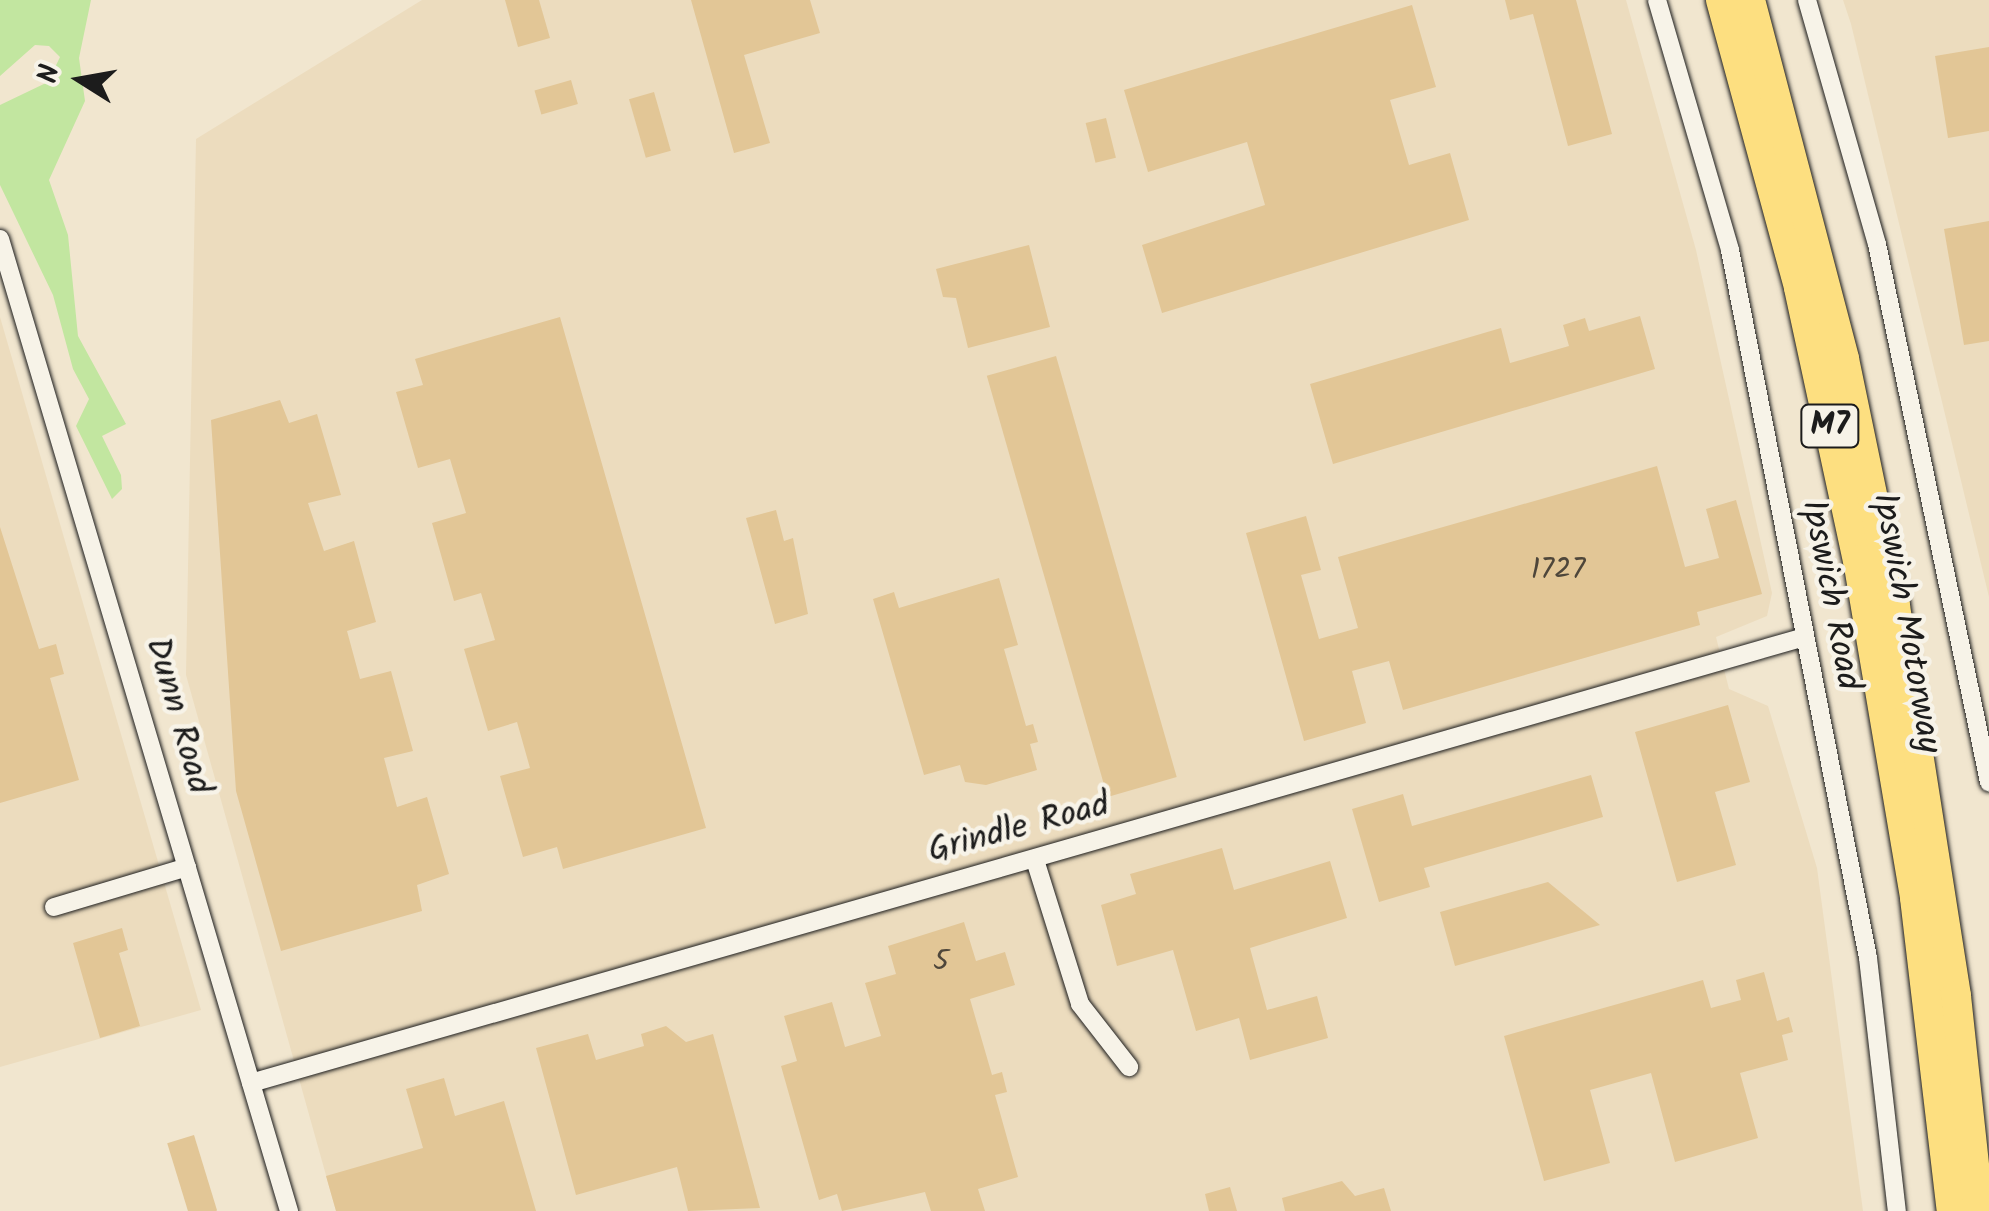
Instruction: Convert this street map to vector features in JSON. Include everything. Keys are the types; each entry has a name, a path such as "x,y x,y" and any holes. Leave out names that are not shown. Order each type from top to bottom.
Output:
{"highway":[{"name":"Ipswich Motorway","path":"1721,0 1799,288 1858,560 1916,898 1952,1211"},
{"name":"Ipswich Motorway","path":"1750,0 1844,358 1891,588 1981,1148 1978,1211"}],"street":[{"name":"Ipswich Road","path":"1657,0 1730,250 1868,958 1896,1211"},
{"path":"1807,0 1877,244 1989,782"},
{"name":"Dunn Road","path":"1,245 289,1211"},
{"name":"Grindle Road","path":"251,1083 1804,637"},
{"path":"1035,860 1080,1004 1129,1068"},
{"path":"54,907 187,867"}],"shaded area":[{"path":"422,0 1626,0 1696,250 1772,593 1767,616 1716,637 1729,689 1768,706 1817,868 1863,1211 336,1211 186,675 196,139"},
{"path":"1843,0 1989,0 1989,597 1851,24"},
{"path":"0,317 201,1010 0,1067"}],"green space":[{"path":"0,0 91,0 79,58 85,101 49,180 68,235 78,336 126,424 102,436 121,475 122,489 112,499 76,426 89,399 73,369 53,295 0,185 0,105 48,82 60,57 49,46 35,45 0,76"}],"building":[{"path":"505,0 539,0 550,38 518,47"},
{"path":"691,0 810,0 820,33 744,55 770,143 734,153"},
{"path":"1505,0 1576,0 1612,134 1568,146 1533,14 1510,20"},
{"path":"1412,5 1436,87 1390,100 1409,165 1450,153 1469,220 1162,313 1142,245 1265,205 1247,142 1148,172 1124,90"},
{"path":"1989,47 1989,131 1948,138 1935,56"},
{"path":"571,80 578,104 541,115 534,90"},
{"path":"654,92 671,151 646,158 629,99"},
{"path":"1106,118 1116,158 1096,163 1086,123"},
{"path":"1989,221 1989,341 1964,345 1944,229"},
{"path":"1029,245 1050,327 968,348 956,298 943,297 936,269"},
{"path":"1640,316 1655,369 1333,464 1310,384 1501,328 1510,363 1569,346 1563,325 1585,318 1589,331"},
{"path":"560,317 706,828 563,869 557,847 523,857 500,776 530,768 517,722 488,731 464,649 495,640 481,593 454,601 432,523 466,513 450,459 418,468 396,392 423,385 415,359"},
{"path":"1056,356 1177,777 1108,797 987,376"},
{"path":"280,400 289,423 317,414 341,495 308,503 324,551 354,541 376,622 347,631 360,679 391,671 413,751 384,758 397,807 427,797 449,874 417,885 422,911 281,951 236,791 211,420"},
{"path":"1657,466 1685,567 1719,558 1706,509 1736,500 1762,594 1697,612 1700,625 1403,710 1389,661 1352,671 1366,723 1304,741 1246,533 1306,516 1321,570 1301,575 1319,639 1358,628 1338,557"},
{"path":"776,510 784,541 793,538 808,614 775,624 746,518"},
{"path":"0,527 39,649 56,644 64,674 50,678 79,780 0,803"},
{"path":"999,578 1018,645 1004,649 1026,726 1033,724 1038,742 1030,744 1037,770 986,785 965,782 960,765 924,775 873,599 894,592 899,608"},
{"path":"1728,705 1750,782 1715,792 1736,865 1677,882 1635,732"},
{"path":"1591,775 1603,817 1424,868 1430,887 1379,902 1352,809 1403,794 1412,826"},
{"path":"1222,848 1234,890 1330,861 1347,918 1250,948 1267,1010 1317,996 1328,1038 1250,1060 1239,1018 1196,1031 1173,950 1117,966 1101,905 1136,894 1130,874"},
{"path":"1548,882 1600,925 1455,966 1440,912"},
{"path":"964,922 976,961 1005,952 1015,985 970,999 992,1075 1002,1072 1007,1092 995,1095 1018,1177 978,1189 985,1211 931,1211 925,1192 842,1211 837,1194 819,1200 781,1066 797,1061 784,1016 832,1002 845,1047 881,1036 865,983 896,974 888,946"},
{"path":"122,928 128,950 119,953 140,1026 100,1038 73,943"},
{"path":"1764,972 1777,1021 1789,1017 1793,1032 1782,1035 1788,1060 1740,1073 1758,1138 1675,1162 1651,1073 1590,1090 1610,1163 1544,1181 1504,1036 1703,980 1711,1008 1741,1000 1736,980"},
{"path":"666,1026 686,1042 713,1034 760,1208 688,1211 677,1167 576,1195 536,1048 588,1034 596,1060 644,1046 641,1034"},
{"path":"444,1078 455,1116 504,1101 536,1211 336,1211 326,1176 423,1148 406,1089"},
{"path":"194,1135 217,1211 188,1211 167,1143"},
{"path":"1342,1181 1355,1196 1384,1188 1391,1211 1285,1211 1282,1198"},
{"path":"1230,1187 1237,1211 1209,1211 1205,1194"}]}
